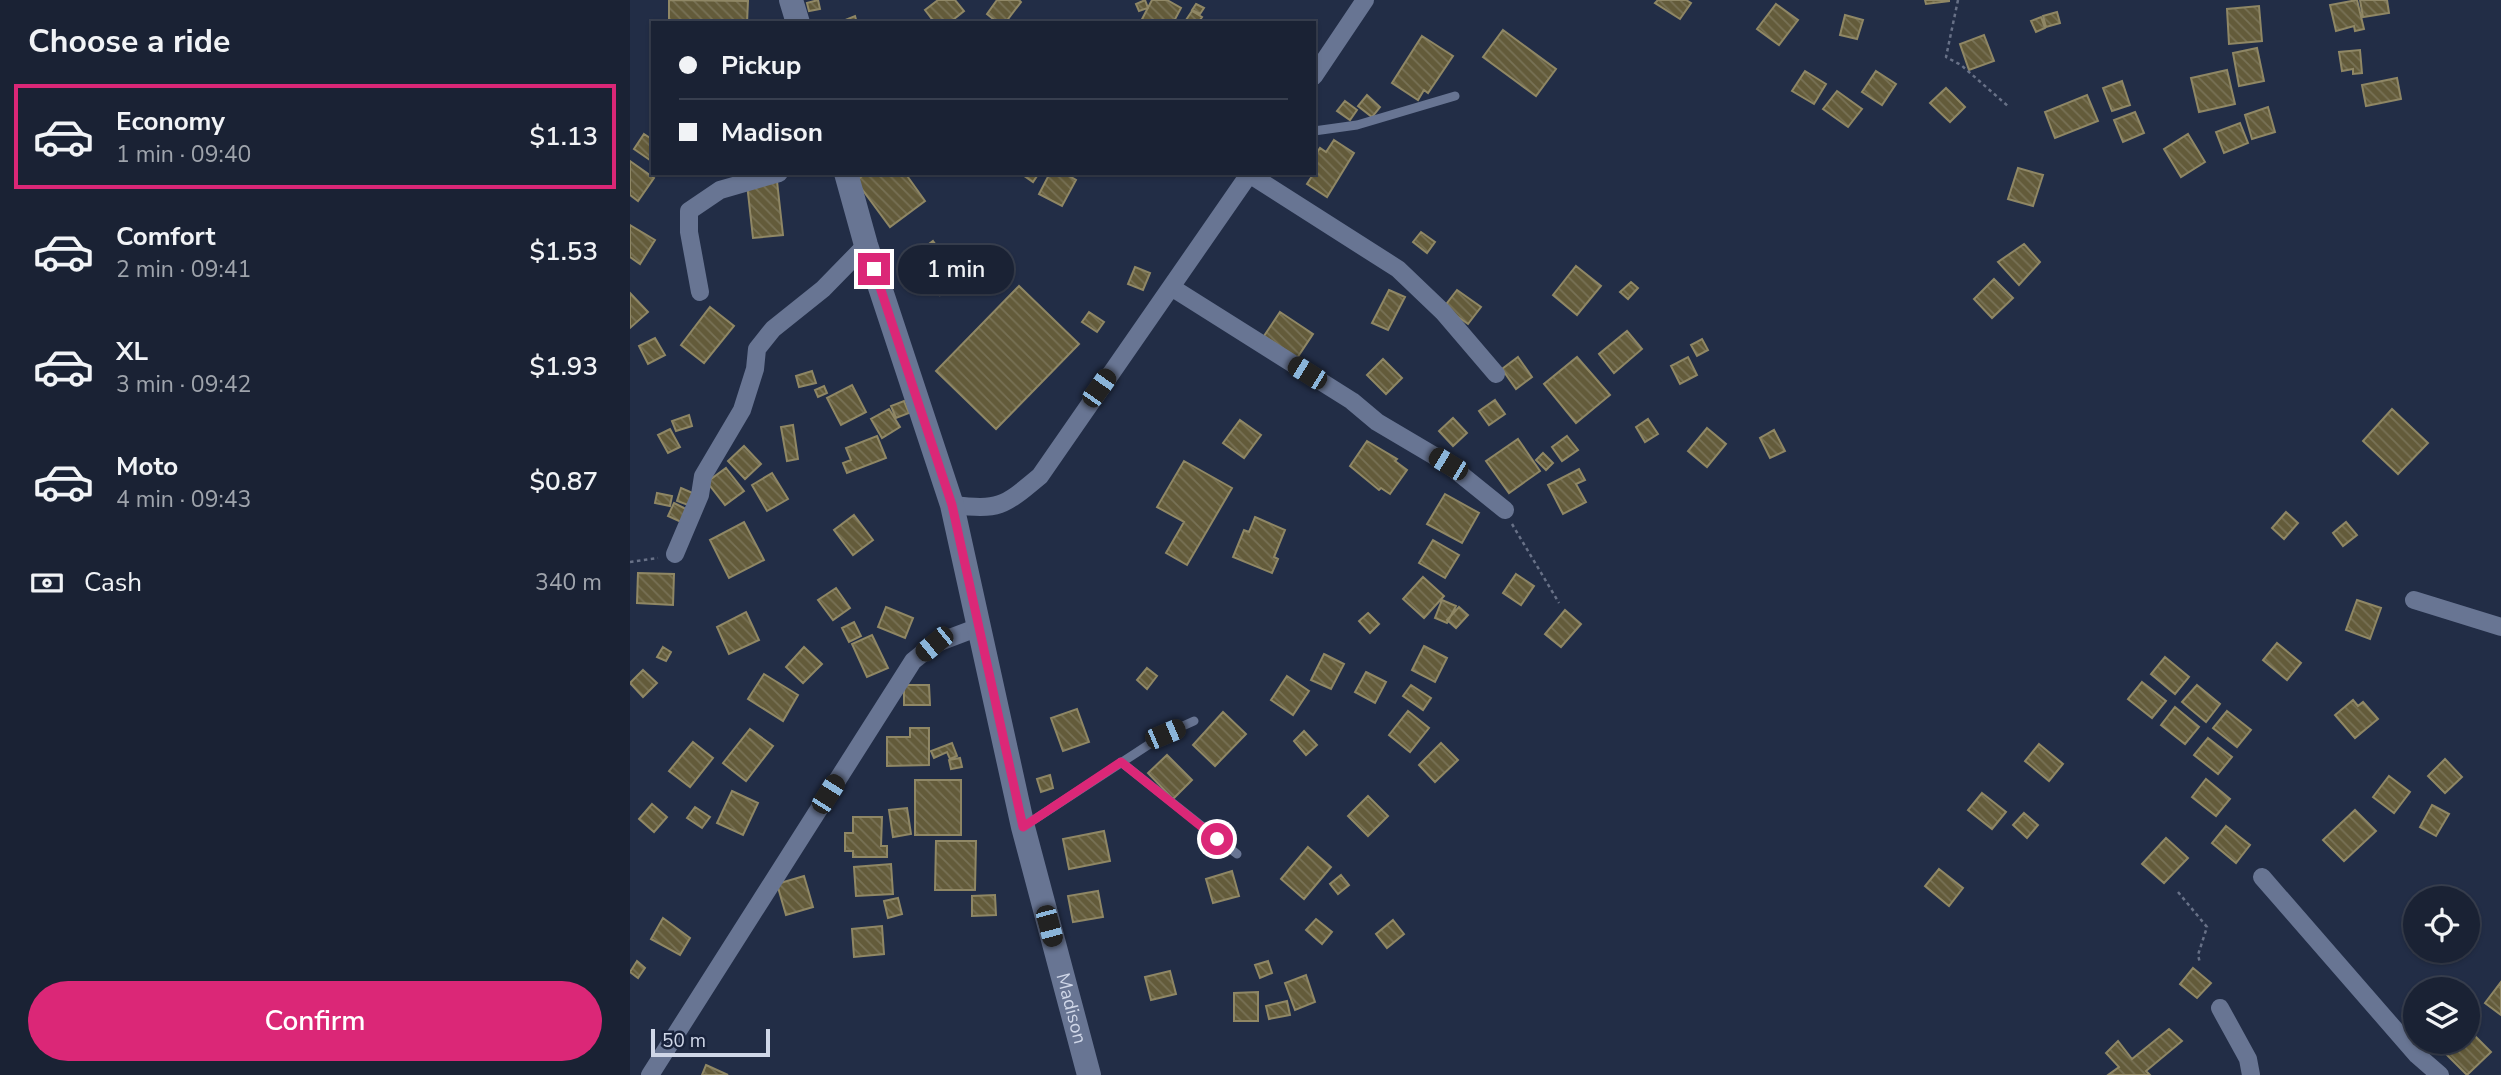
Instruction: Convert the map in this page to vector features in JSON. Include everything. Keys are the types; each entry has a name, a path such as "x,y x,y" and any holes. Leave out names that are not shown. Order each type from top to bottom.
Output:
{"street":[{"path":"791,0 797,21"},
{"path":"1316,73 1365,0"},
{"path":"700,292 689,232 689,211 720,190 772,175"},
{"name":"Madison","path":"847,175 866,245 952,505 1023,827 1089,1075"},
{"path":"952,505 986,508 1008,503 1040,476 1248,175"},
{"path":"1251,175 1398,269 1443,312 1496,374"},
{"path":"675,554 700,495 703,476 742,410 755,369 757,349 773,329 823,289 866,245"},
{"path":"1171,287 1352,401 1377,422 1448,464 1505,510"},
{"path":"2414,600 2501,627"},
{"path":"650,1075 913,661 934,644 979,627"},
{"path":"2262,877 2417,1055 2440,1075"},
{"path":"2220,1008 2248,1059 2251,1075"}],"lane":[{"path":"1316,131 1357,125 1455,96"},
{"path":"1023,827 1165,734 1195,721"},
{"path":"1121,762 1237,854"}],"path":[{"path":"1958,0 1946,57 1961,65 2009,107"},
{"path":"1505,510 1559,603"},
{"path":"631,564 675,554"},
{"path":"2178,892 2207,927 2198,956 2200,963"}],"building":[{"path":"669,0 748,1 747,21 669,21"},
{"path":"818,0 820,9 809,11 807,3"},
{"path":"938,0 955,0 964,11 952,21 933,21 925,10"},
{"path":"997,0 1021,2 1007,21 996,21 987,14"},
{"path":"1145,0 1148,8 1139,11 1136,4"},
{"path":"1152,0 1167,0 1181,8 1174,21 1141,21"},
{"path":"1658,0 1686,0 1691,3 1680,19 1655,3"},
{"path":"1925,0 1949,0 1949,1 1926,4"},
{"path":"2357,0 2364,29 2355,31 2354,26 2336,31 2330,5"},
{"path":"2360,0 2387,0 2389,13 2363,17"},
{"path":"1196,4 1204,8 1200,14 1192,10"},
{"path":"1776,4 1798,20 1779,45 1757,29"},
{"path":"2259,6 2262,41 2229,44 2227,9"},
{"path":"1192,11 1202,17 1199,21 1185,21"},
{"path":"2057,12 2060,23 2046,27 2043,16"},
{"path":"1845,15 1863,20 1857,39 1840,35"},
{"path":"855,16 856,21 843,21"},
{"path":"2041,17 2045,28 2036,32 2031,21"},
{"path":"1503,30 1556,69 1536,96 1483,57"},
{"path":"1984,35 1994,61 1969,70 1960,44"},
{"path":"1422,36 1453,56 1428,93 1424,90 1418,100 1392,83"},
{"path":"2257,48 2264,81 2239,86 2233,53"},
{"path":"2360,50 2362,73 2353,74 2353,69 2342,71 2339,52"},
{"path":"2227,70 2235,104 2199,112 2191,78"},
{"path":"1805,71 1826,84 1814,104 1792,91"},
{"path":"1876,71 1896,84 1882,105 1862,92"},
{"path":"2397,78 2401,99 2366,106 2362,85"},
{"path":"2122,81 2130,105 2112,111 2103,88"},
{"path":"1946,88 1965,107 1950,122 1930,103"},
{"path":"1837,91 1862,109 1848,127 1823,109"},
{"path":"1367,95 1380,107 1372,117 1358,106"},
{"path":"2087,95 2098,121 2055,138 2045,112"},
{"path":"1345,101 1357,110 1350,120 1337,111"},
{"path":"2268,107 2275,132 2252,139 2245,115"},
{"path":"2135,112 2144,133 2123,142 2114,120"},
{"path":"2240,123 2248,143 2224,153 2216,132"},
{"path":"644,134 651,139 650,160 634,149"},
{"path":"2188,134 2205,162 2181,177 2164,149"},
{"path":"1334,140 1354,153 1327,197 1307,184 1313,175 1316,175 1316,154 1320,148 1326,152"},
{"path":"630,161 654,178 638,201 630,195"},
{"path":"2018,168 2043,175 2033,206 2008,199"},
{"path":"864,175 906,175 925,201 890,227 856,181"},
{"path":"1023,175 1038,175 1033,182"},
{"path":"1049,175 1067,175 1076,180 1062,206 1039,194"},
{"path":"777,181 783,235 753,238 747,184"},
{"path":"630,225 655,240 640,264 630,257"},
{"path":"1421,232 1435,242 1427,253 1413,242"},
{"path":"933,241 956,272 931,290 908,260"},
{"path":"2024,244 2040,262 2019,285 1998,262"},
{"path":"1576,266 1601,286 1577,315 1553,295"},
{"path":"1135,267 1150,273 1143,290 1128,284"},
{"path":"1994,279 2013,298 1992,318 1974,299"},
{"path":"944,282 949,288 940,295 935,288"},
{"path":"1631,282 1638,288 1628,299 1620,292"},
{"path":"1019,286 1079,344 996,429 936,371"},
{"path":"1389,290 1405,297 1388,330 1372,323"},
{"path":"1457,290 1481,307 1468,324 1444,307"},
{"path":"630,293 648,312 630,328"},
{"path":"710,307 734,326 704,363 681,345"},
{"path":"1089,312 1104,322 1097,332 1082,322"},
{"path":"1280,312 1313,334 1297,358 1264,336"},
{"path":"1627,331 1642,349 1614,373 1599,354"},
{"path":"655,338 665,355 648,364 639,346"},
{"path":"1702,339 1708,350 1697,356 1691,345"},
{"path":"1518,357 1532,377 1516,389 1502,369"},
{"path":"1577,357 1610,395 1576,423 1544,384"},
{"path":"1688,357 1697,375 1680,384 1671,366"},
{"path":"1383,359 1402,378 1386,394 1367,375"},
{"path":"812,371 816,383 799,387 796,376"},
{"path":"852,385 866,412 841,425 827,398"},
{"path":"824,386 827,393 818,397 815,390"},
{"path":"1495,400 1505,414 1489,425 1479,411"},
{"path":"904,401 909,413 896,418 891,406"},
{"path":"889,409 900,427 882,438 871,419"},
{"path":"2392,409 2428,443 2398,474 2363,441"},
{"path":"689,415 692,426 676,431 672,421"},
{"path":"1453,418 1467,433 1453,446 1439,431"},
{"path":"1648,419 1658,434 1645,442 1636,427"},
{"path":"1240,420 1261,435 1244,458 1223,443"},
{"path":"793,425 798,459 787,461 781,427"},
{"path":"1707,428 1726,444 1707,467 1688,451"},
{"path":"670,429 680,447 668,453 658,435"},
{"path":"1774,430 1785,451 1770,458 1760,438"},
{"path":"877,436 886,458 847,473 843,463 851,460 846,448"},
{"path":"1567,436 1578,450 1562,461 1552,447"},
{"path":"1518,439 1540,471 1509,493 1486,461"},
{"path":"1367,441 1397,459 1395,461 1407,470 1390,494 1381,488 1379,490 1350,466"},
{"path":"744,446 761,464 745,479 728,461"},
{"path":"1543,453 1553,463 1546,470 1536,460"},
{"path":"1184,461 1232,488 1187,565 1166,553 1184,522 1157,507"},
{"path":"726,468 744,491 725,505 707,482"},
{"path":"1579,469 1585,480 1576,484 1586,502 1563,514 1548,485"},
{"path":"772,473 788,499 767,511 752,485"},
{"path":"681,488 695,494 691,506 677,501"},
{"path":"657,493 672,496 670,506 655,503"},
{"path":"1445,494 1479,513 1462,543 1427,524"},
{"path":"674,503 686,509 681,522 668,516"},
{"path":"2286,512 2298,523 2284,539 2272,528"},
{"path":"854,515 873,540 853,555 834,530"},
{"path":"1255,517 1285,530 1274,557 1278,559 1272,573 1233,557 1244,530 1249,532"},
{"path":"744,522 764,560 729,578 710,540"},
{"path":"2346,522 2357,535 2343,546 2333,533"},
{"path":"1433,540 1459,555 1445,578 1419,563"},
{"path":"638,573 674,574 673,605 637,603"},
{"path":"1516,574 1534,586 1521,605 1503,593"},
{"path":"1423,577 1444,596 1424,618 1403,599"},
{"path":"836,588 850,608 833,620 818,600"},
{"path":"1442,600 1456,606 1447,623 1435,618"},
{"path":"2357,600 2381,608 2370,639 2346,630"},
{"path":"886,607 913,618 905,638 878,627"},
{"path":"1459,607 1468,615 1456,628 1447,620"},
{"path":"1565,610 1581,624 1561,647 1545,634"},
{"path":"746,612 759,640 729,654 717,627"},
{"path":"1368,613 1379,624 1370,633 1359,621"},
{"path":"854,622 861,636 849,642 842,628"},
{"path":"872,635 888,668 867,677 852,644"},
{"path":"2277,643 2301,663 2287,680 2263,660"},
{"path":"1424,646 1447,658 1435,682 1412,670"},
{"path":"663,647 671,652 666,661 657,657"},
{"path":"804,647 822,664 803,683 786,667"},
{"path":"1324,654 1344,664 1331,689 1311,680"},
{"path":"2165,657 2189,677 2175,694 2151,674"},
{"path":"1147,668 1157,676 1147,689 1137,680"},
{"path":"643,670 657,683 643,697 630,683"},
{"path":"1366,672 1386,682 1375,703 1355,692"},
{"path":"764,674 798,695 783,721 748,699"},
{"path":"1287,676 1309,691 1293,715 1271,700"},
{"path":"2142,682 2166,701 2152,718 2128,699"},
{"path":"904,685 929,685 930,705 904,705"},
{"path":"1411,685 1431,698 1423,710 1403,696"},
{"path":"2197,685 2220,704 2206,722 2182,702"},
{"path":"2353,700 2358,706 2363,702 2378,719 2355,738 2335,715"},
{"path":"2175,707 2199,727 2185,744 2161,725"},
{"path":"1077,709 1089,742 1063,751 1051,718"},
{"path":"1408,711 1429,728 1410,752 1389,735"},
{"path":"2227,711 2251,730 2237,747 2213,728"},
{"path":"1223,712 1246,734 1215,766 1193,745"},
{"path":"910,728 929,728 929,765 887,766 887,737 910,737"},
{"path":"750,729 773,746 746,781 723,763"},
{"path":"1304,731 1317,745 1306,755 1294,741"},
{"path":"2208,738 2232,757 2218,774 2194,755"},
{"path":"693,742 713,758 690,787 669,771"},
{"path":"952,743 957,756 950,759 947,752 934,758 931,751"},
{"path":"1441,743 1458,760 1435,782 1419,765"},
{"path":"2039,744 2063,764 2049,781 2025,761"},
{"path":"1167,755 1192,780 1173,799 1148,773"},
{"path":"960,758 962,767 951,769 949,760"},
{"path":"2445,759 2462,777 2445,793 2428,776"},
{"path":"1050,775 1053,788 1041,792 1037,779"},
{"path":"2389,776 2410,792 2394,813 2373,797"},
{"path":"2206,779 2230,799 2216,816 2192,797"},
{"path":"915,780 961,780 961,835 915,835"},
{"path":"732,791 758,803 743,835 717,823"},
{"path":"1982,793 2006,812 1992,829 1968,810"},
{"path":"1368,796 1388,816 1368,836 1348,816"},
{"path":"652,804 667,817 654,832 639,819"},
{"path":"2432,805 2449,814 2436,836 2420,827"},
{"path":"695,807 710,817 702,828 687,818"},
{"path":"907,808 911,834 893,837 889,810"},
{"path":"2355,810 2376,831 2344,861 2323,840"},
{"path":"2024,813 2038,825 2027,838 2013,825"},
{"path":"853,817 882,817 881,846 887,846 887,857 853,857 853,851 845,851 845,833 853,833"},
{"path":"2226,826 2250,845 2236,863 2212,843"},
{"path":"1104,831 1110,861 1069,869 1063,839"},
{"path":"2166,838 2188,858 2164,883 2142,864"},
{"path":"936,841 976,841 975,890 935,890"},
{"path":"1308,847 1331,867 1304,899 1281,879"},
{"path":"891,864 893,894 856,896 854,867"},
{"path":"1939,869 1963,888 1949,906 1925,886"},
{"path":"1232,871 1239,896 1213,903 1206,879"},
{"path":"1341,875 1349,885 1338,894 1330,884"},
{"path":"804,876 813,907 786,915 777,884"},
{"path":"1098,891 1103,917 1073,922 1068,896"},
{"path":"995,895 996,915 972,916 972,896"},
{"path":"898,898 902,914 888,918 884,901"},
{"path":"663,918 690,938 680,955 651,939"},
{"path":"1316,919 1332,932 1322,944 1306,930"},
{"path":"1393,920 1404,934 1387,948 1376,934"},
{"path":"882,926 884,954 854,957 852,929"},
{"path":"637,961 645,968 638,978 630,972"},
{"path":"1268,961 1272,973 1260,978 1255,965"},
{"path":"2193,968 2211,983 2197,998 2180,984"},
{"path":"1170,971 1176,994 1151,1000 1145,977"},
{"path":"1306,975 1315,1002 1295,1010 1285,983"},
{"path":"2501,982 2501,1015 2485,1003"},
{"path":"1258,992 1258,1021 1234,1021 1234,993"},
{"path":"1287,1001 1290,1015 1269,1019 1266,1006"},
{"path":"2169,1029 2182,1041 2146,1071 2150,1075 2108,1075 2119,1067 2106,1053 2118,1041 2132,1059"},
{"path":"2480,1041 2491,1052 2467,1075 2446,1054 2480,1054"},
{"path":"706,1065 728,1075 702,1075"}],"route":[{"path":"874,269 952,505 1023,827 1121,762 1217,839"}]}
